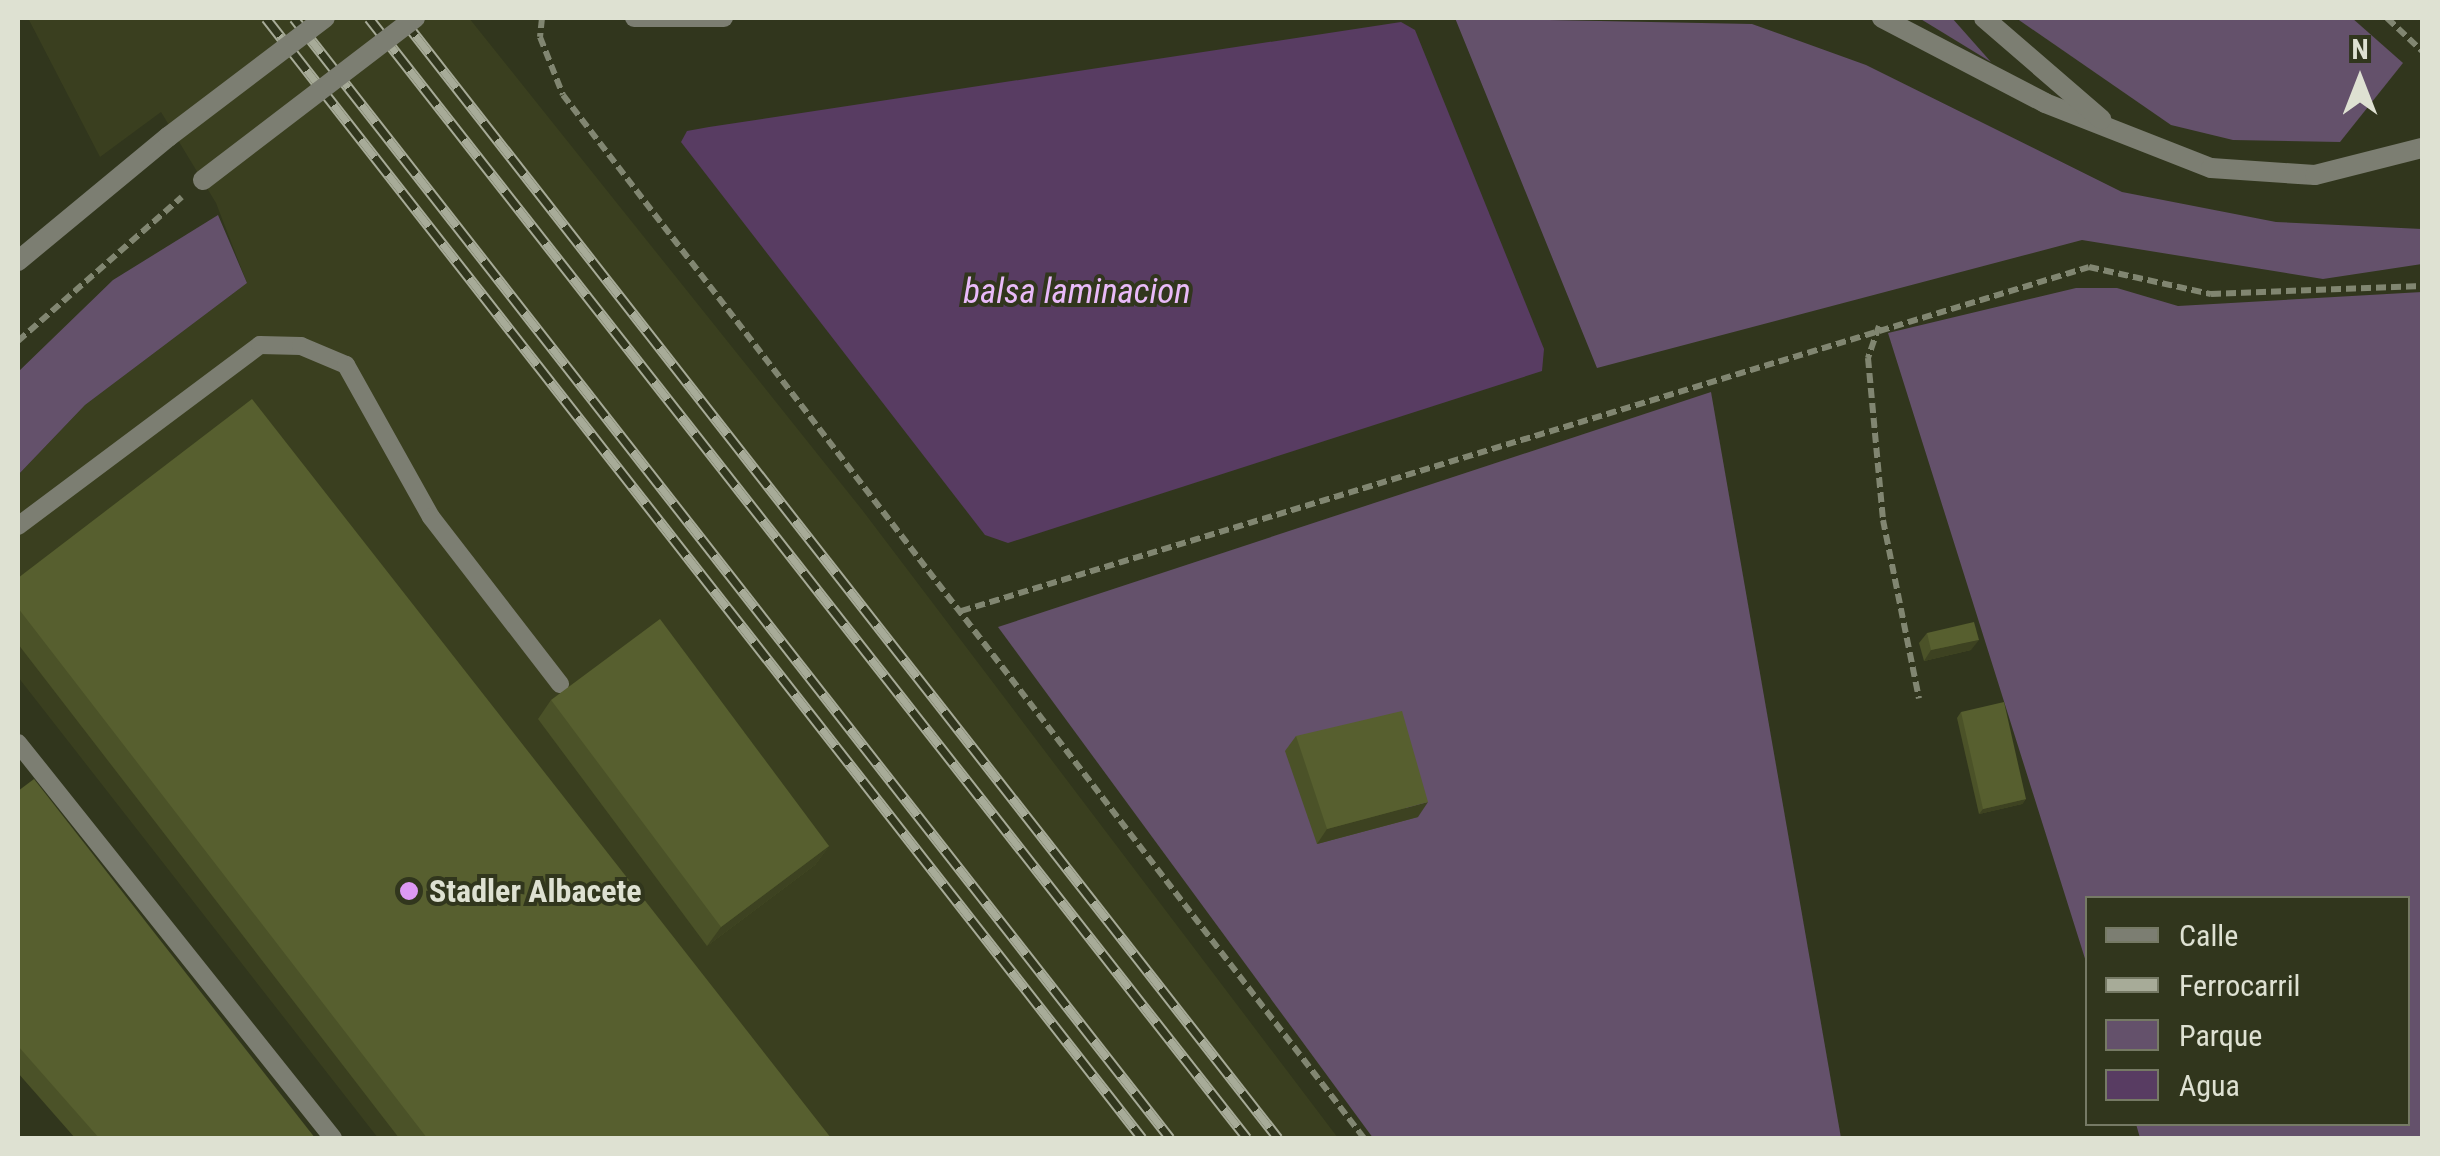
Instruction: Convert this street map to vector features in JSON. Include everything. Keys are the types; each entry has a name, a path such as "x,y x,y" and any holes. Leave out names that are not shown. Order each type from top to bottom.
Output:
{"street":[{"path":"18,262 168,137 325,18"},
{"path":"203,180 415,18"},
{"path":"1882,18 2160,153 2254,175 2316,176 2422,148"},
{"path":"1984,18 2114,130"}],"lane":[{"path":"634,18 724,18"},
{"path":"18,526 260,345 301,346 346,365 431,517 560,684"},
{"path":"18,743 333,1138"}],"path":[{"path":"542,18 540,37 563,96 1364,1138"},
{"path":"2387,18 2422,51"},
{"path":"18,341 203,180"},
{"path":"960,611 1880,324 2088,267 2211,294 2422,286"},
{"path":"1880,324 1868,358 1883,520 1919,698"}],"shaded area":[{"path":"28,18 469,18 863,511 1338,1138 378,1138 18,677 18,475 85,405 247,283 216,203 161,112 100,157"}],"green space":[{"path":"1455,18 1752,24 1866,65 2122,192 2276,222 2422,229 2422,264 2323,279 2082,240 1597,368"},
{"path":"1919,18 1952,18 1991,62"},
{"path":"2016,18 2352,18 2403,63 2340,142 2233,140 2171,125"},
{"path":"218,215 247,283 85,405 18,475 18,372 113,280"},
{"path":"2076,288 2117,288 2178,306 2422,292 2422,1138 2140,1138 2137,1126 2410,1126 2410,896 2085,896 2085,959 1888,333"},
{"path":"1711,392 1841,1138 1373,1138 998,627"}],"water":[{"name":"balsa laminacion","path":"1401,22 1415,30 1544,349 1542,371 1008,543 985,535 681,142 687,131 709,127"}],"building":[{"name":"Stadler Albacete","path":"252,399 831,1138 427,1138 18,608 18,578"},
{"path":"660,619 829,846 721,927 551,700"},
{"path":"1974,622 1979,640 1931,650 1927,633"},
{"path":"2004,702 2026,799 1983,809 1961,712"},
{"path":"1402,711 1428,802 1327,829 1296,736"},
{"path":"34,779 315,1138 99,1138 18,1046 18,791"}],"railway":[{"path":"266,18 1142,1138"},
{"path":"294,18 1170,1138"},
{"path":"369,18 1247,1138"},
{"path":"402,18 1278,1138"}],"place":[{"name":"Stadler Albacete","path":"409,891"}]}
